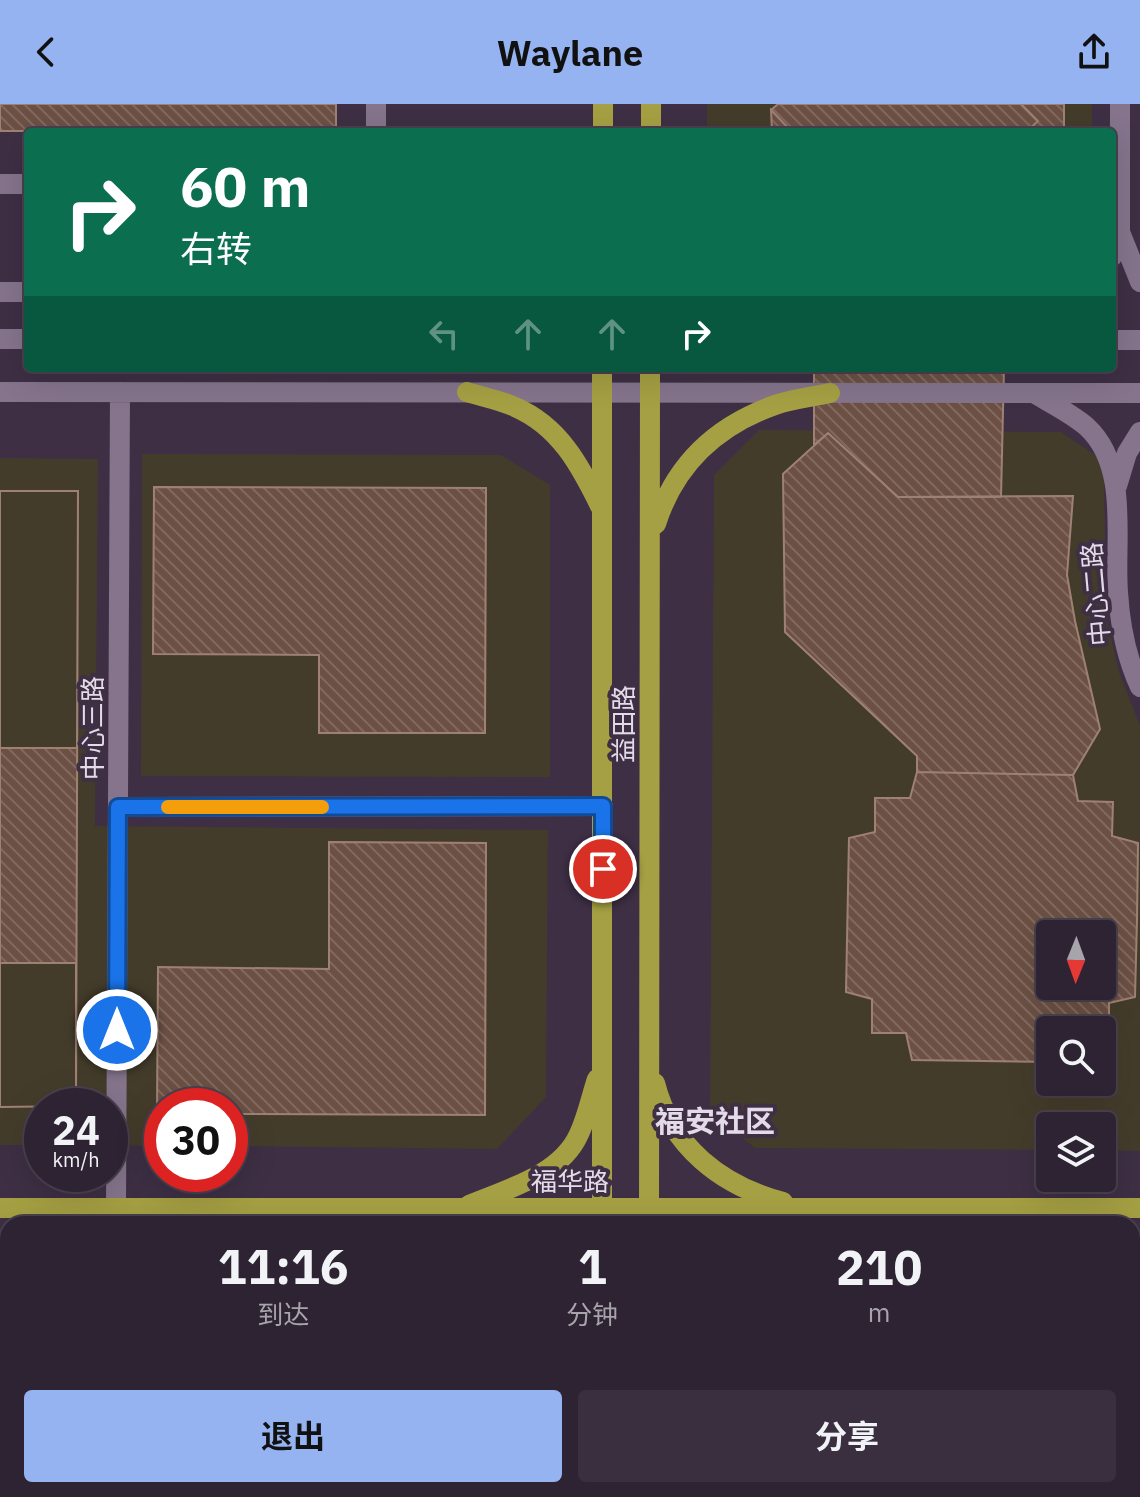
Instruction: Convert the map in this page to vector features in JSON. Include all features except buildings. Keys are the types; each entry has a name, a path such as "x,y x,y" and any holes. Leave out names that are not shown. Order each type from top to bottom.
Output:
{"main road":[{"path":"603,104 603,128"},
{"path":"651,104 651,128"},
{"name":"益田路","path":"602,372 602,1216"},
{"name":"益田路","path":"649,1216 650,372"},
{"path":"467,392 515,407 547,427 580,466 603,512"},
{"path":"650,543 665,496 683,468 705,446 732,426 775,405 830,393"},
{"path":"460,1209 532,1178 553,1165 570,1149 580,1132 603,1060"},
{"path":"650,1060 666,1113 681,1139 700,1159 722,1177 754,1194 822,1209"},
{"name":"福华路","path":"0,1208 460,1209 602,1216 822,1209 1140,1208"}],"street":[{"path":"376,104 376,128"},
{"path":"1116,244 1120,232 1120,104"},
{"path":"0,184 24,184"},
{"path":"1120,232 1140,282"},
{"path":"0,292 24,292"},
{"path":"0,339 24,339"},
{"path":"1116,340 1140,340"},
{"path":"0,392 1140,393"},
{"name":"中心三路","path":"116,1208 120,392"},
{"name":"中心二路","path":"1034,393 1087,428 1097,439 1110,464 1116,494 1119,612 1126,649 1140,687"},
{"name":"中心二路","path":"1116,494 1127,453 1140,432"},
{"path":"118,807 603,806"}],"shaded area":[{"path":"707,104 1092,104 1092,128 707,128"},
{"path":"759,430 1061,432 1104,461 1106,616 1119,672 1140,726 1140,1151 1116,1150 1116,1112 1036,1112 1036,1150 755,1148 710,1112 714,475"},
{"path":"142,454 501,455 550,485 550,777 141,776"},
{"path":"0,458 98,459 95,826 548,830 546,1097 497,1149 248,1146 248,1088 144,1088 144,1146 128,1145 128,1088 24,1088 24,1145 0,1145"}],"slow traffic":[{"path":"168,807 322,807"}],"district":[{"name":"福安社区","path":"715,1122"}],"route":[{"path":"117,1030 118,807 603,806 603,869"}]}
